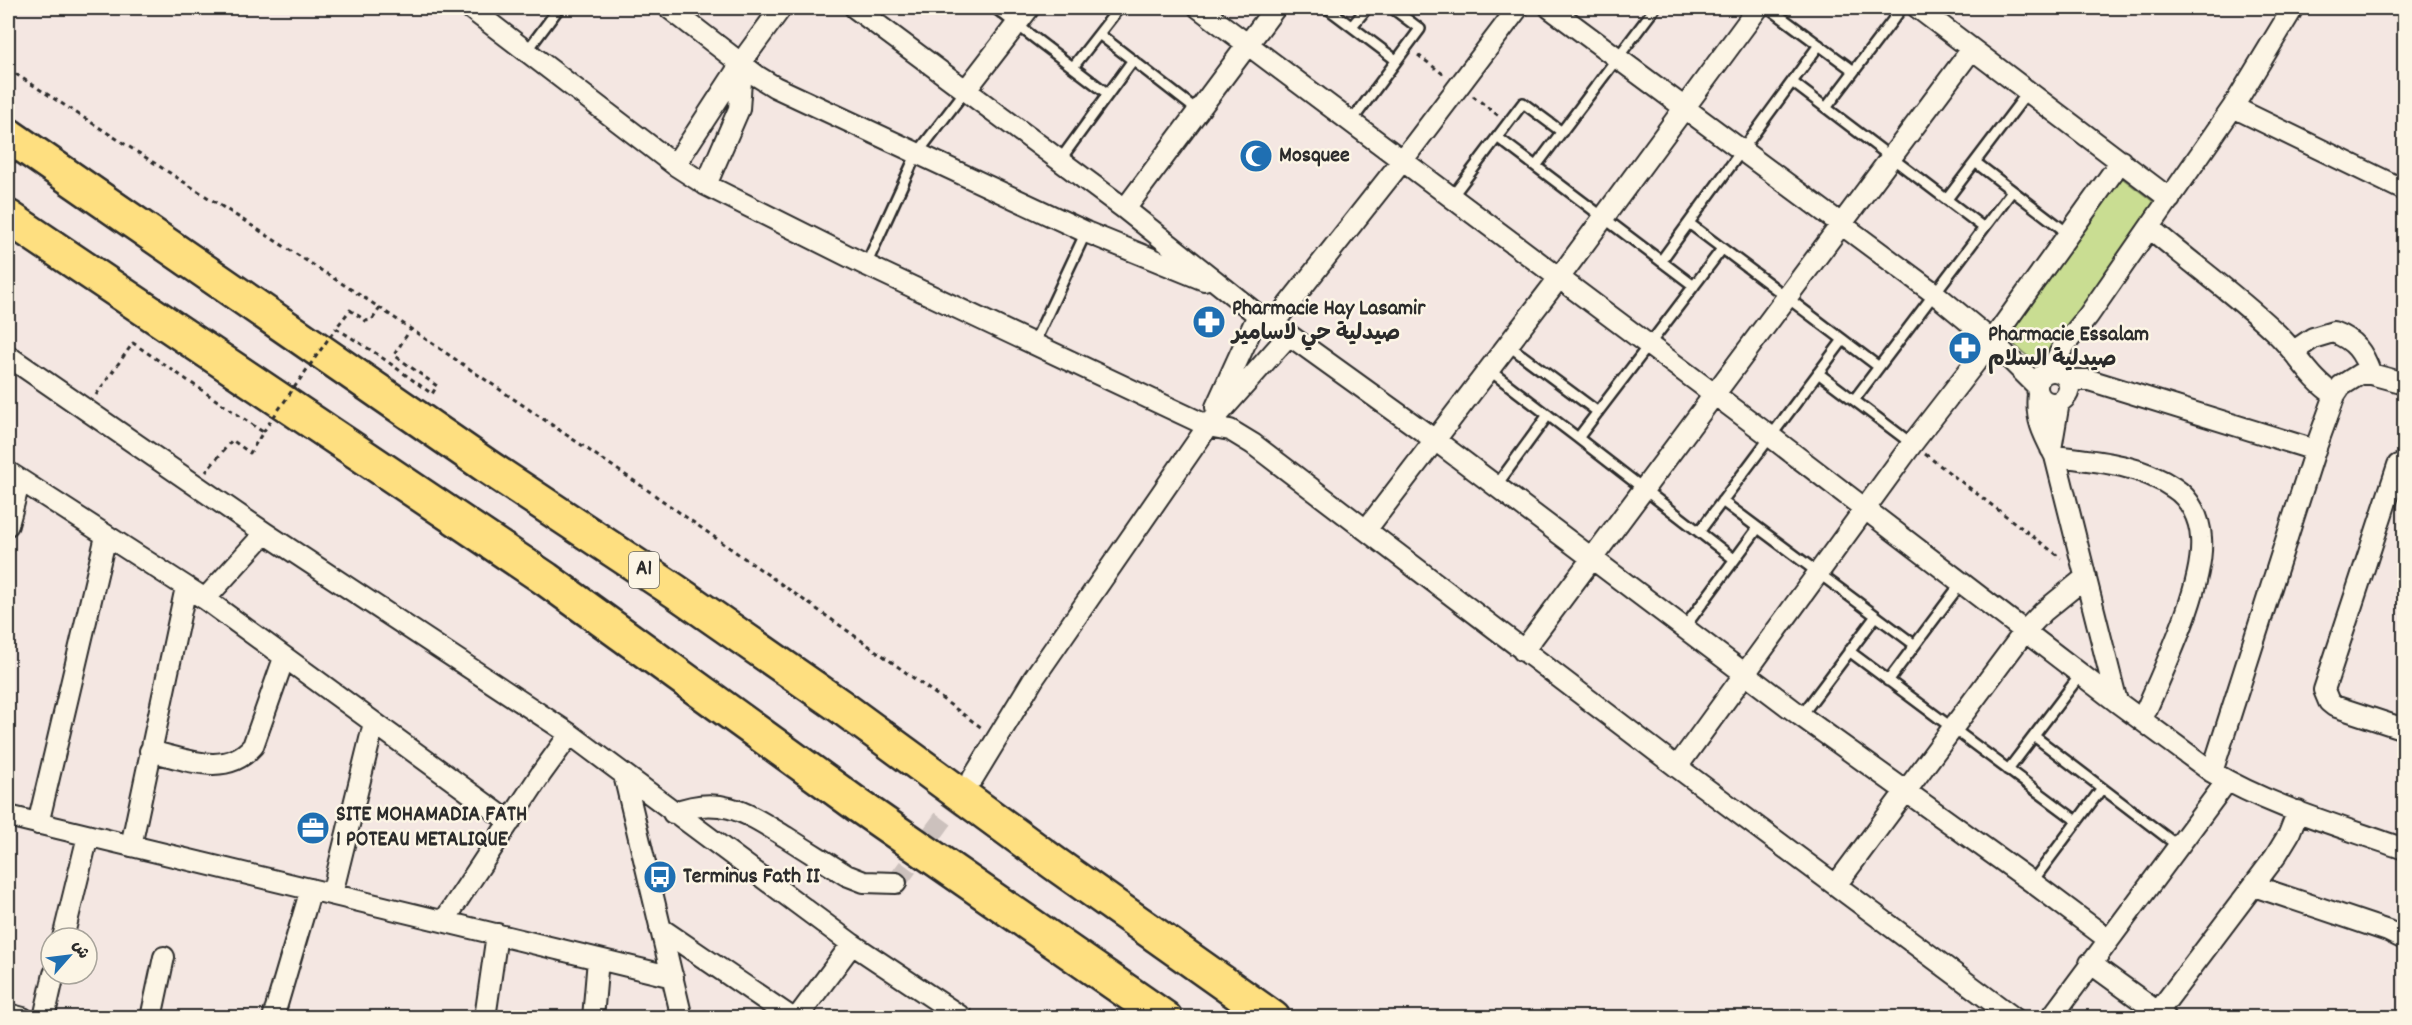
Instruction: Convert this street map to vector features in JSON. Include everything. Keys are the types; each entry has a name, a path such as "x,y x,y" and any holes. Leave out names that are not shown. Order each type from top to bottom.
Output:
{"highway":[{"name":"A1","path":"8,135 488,467 684,597 840,706 1054,863 1273,1017"},
{"path":"8,217 546,579 859,806 1165,1017"}],"street":[{"path":"470,8 675,165 706,185 866,265 1208,426 1230,430 1253,444 1677,767 2014,1017"},
{"path":"671,8 775,87 916,155 1086,232 1223,288"},
{"path":"675,165 781,8"},
{"path":"966,90 1029,8"},
{"path":"1199,8 1770,436 2117,702 2220,777 2298,811 2404,849"},
{"path":"1125,209 1275,8"},
{"path":"973,778 1040,669 1208,426 1273,325 1518,8"},
{"path":"1550,8 1934,293 2007,355 2050,380 2067,395 2059,402 2053,453"},
{"path":"1366,530 1559,278 1758,8"},
{"path":"1918,8 2170,199"},
{"path":"2117,702 2053,453 2037,416 2050,380 2088,316 2233,107 2293,8"},
{"path":"865,10 966,90 1125,209 1223,288 1435,440 1800,716 2108,939"},
{"path":"1523,651 1593,560 1713,394 1971,49"},
{"path":"706,185 738,109 742,64"},
{"path":"2233,107 2404,190"},
{"path":"1677,767 1912,444 1992,341 2121,161"},
{"path":"2150,228 2260,319 2294,351 2312,377 2335,395"},
{"path":"1208,426 1273,325"},
{"path":"2294,351 2313,338 2333,332 2352,340 2360,348 2371,374"},
{"path":"8,356 265,533 570,734 673,813 852,944 963,1017"},
{"path":"2051,1017 2178,846 2220,777 2315,450 2335,395 2341,386 2360,374 2371,374 2404,383"},
{"path":"2050,380 2089,380 2315,450"},
{"path":"2053,453 2116,464 2162,481 2186,499 2199,523 2202,539 2201,559 2195,583 2179,632 2142,720"},
{"path":"2402,461 2324,690 2329,702 2334,706 2404,729"},
{"path":"8,525 14,476 205,599 510,822"},
{"path":"205,599 265,533"},
{"path":"38,825 106,536"},
{"path":"1836,885 2025,631 2043,612 2086,577"},
{"path":"131,846 186,587"},
{"path":"150,751 199,763 222,765 245,755 253,746 284,658"},
{"path":"332,894 374,723"},
{"path":"444,921 570,734"},
{"path":"624,775 682,1017"},
{"path":"673,813 688,807 706,805 745,812 846,875 864,882 896,883"},
{"path":"2090,963 2162,1015 2289,834 2298,811"},
{"path":"8,816 673,977"},
{"path":"66,926 88,836"},
{"path":"2254,886 2388,931 2404,939"},
{"path":"273,1017 311,889"},
{"path":"660,928 792,1017"},
{"path":"485,1017 497,934"},
{"path":"797,1017 852,944"},
{"path":"151,1017 164,957"},
{"path":"593,1017 598,959"},
{"path":"44,1017 51,986"},
{"path":"8,1014 23,1017"}],"lane":[{"path":"527,51 559,8"},
{"path":"995,8 1108,94"},
{"path":"1074,67 1119,8"},
{"path":"1327,8 1396,60"},
{"path":"1352,26 1367,8"},
{"path":"1350,122 1420,29 1392,8"},
{"path":"1536,166 1655,8"},
{"path":"1769,8 1854,71"},
{"path":"1826,108 1902,8"},
{"path":"1099,34 1198,111"},
{"path":"1661,261 1819,45"},
{"path":"1060,160 1133,60"},
{"path":"1792,82 1984,228"},
{"path":"866,265 916,155 966,90"},
{"path":"1947,199 2028,92"},
{"path":"1451,198 1523,103 1562,132"},
{"path":"1497,137 1694,286"},
{"path":"1975,162 2069,234"},
{"path":"1854,400 2012,191"},
{"path":"1690,224 1879,367"},
{"path":"1034,344 1086,232"},
{"path":"1578,438 1722,249"},
{"path":"1699,532 1844,340"},
{"path":"1508,345 1598,412"},
{"path":"1489,370 1734,559"},
{"path":"1818,373 1912,444"},
{"path":"1496,486 1548,415"},
{"path":"1722,501 1915,645"},
{"path":"1684,628 1758,528"},
{"path":"1888,681 1962,582"},
{"path":"1800,716 1876,616"},
{"path":"1849,651 2077,821"},
{"path":"2008,770 2081,674"},
{"path":"2034,736 2178,846"},
{"path":"2032,882 2102,788"}],"path":[{"path":"8,69 380,308 646,489 996,738"},
{"path":"195,485 232,440 250,453 350,310 366,321 372,320 380,308"},
{"path":"336,328 377,354 432,394 437,387 394,355 410,330"},
{"path":"85,410 133,343 263,432"},
{"path":"1912,444 2086,577"}],"green space":[{"path":"2118,175 2155,203 2049,375 2001,333"}],"tunnel":[{"path":"896,883 966,788"}],"place":[{"name":"Mosquee","path":"1256,156"},
{"name":"Pharmacie Hay Lasamir صيدلية حي لاسامير","path":"1209,322"},
{"name":"Pharmacie Essalam صيدلية السلام","path":"1965,348"},
{"name":"SITE MOHAMADIA FATH 1 POTEAU METALIQUE","path":"313,828"},
{"name":"Terminus Fath II","path":"660,877"}]}
